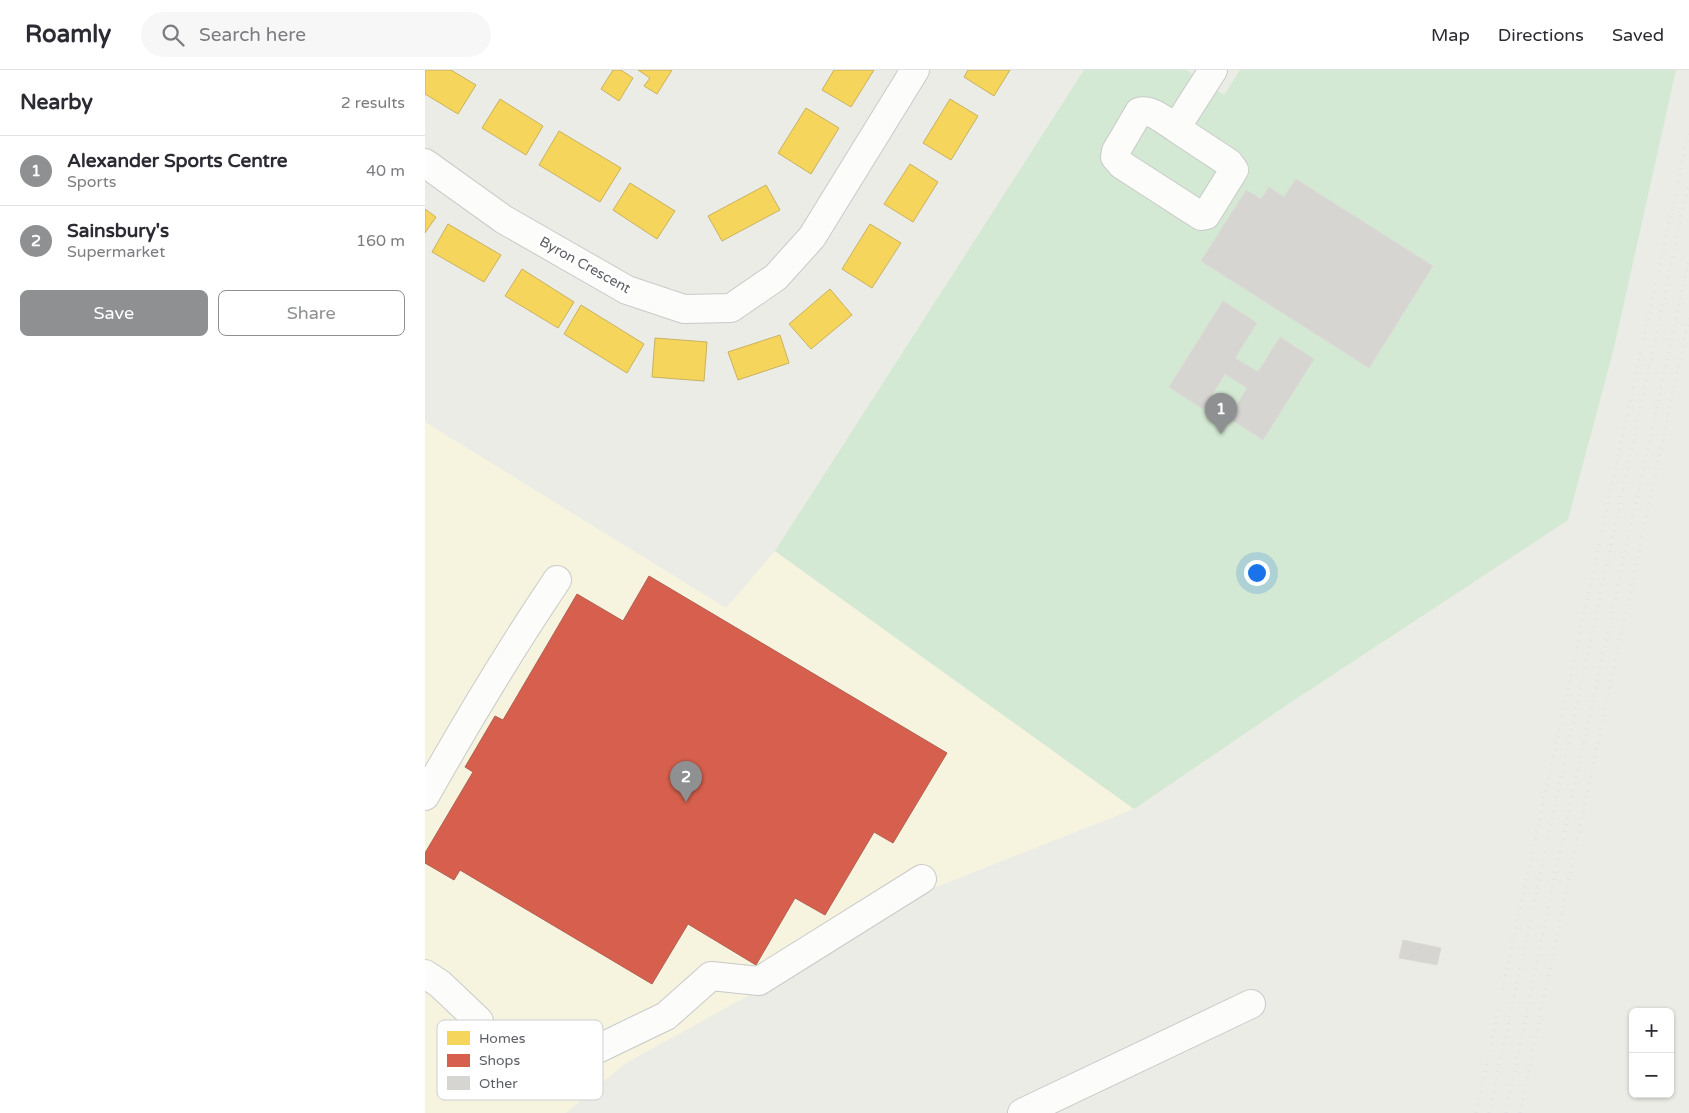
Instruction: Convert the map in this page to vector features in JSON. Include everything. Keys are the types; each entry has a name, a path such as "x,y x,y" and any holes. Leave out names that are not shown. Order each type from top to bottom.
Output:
{"street":[{"name":"Byron Crescent","path":"425,163 503,219 627,290 684,309 731,308 776,277 812,237 915,70"},
{"path":"1176,128 1213,70"},
{"path":"430,788 528,622 557,580"},
{"path":"603,1046 666,1016 711,976 759,981 922,879"},
{"path":"425,974 440,984 478,1020"},
{"path":"1022,1113 1251,1004"}],"shaded area":[{"path":"425,422 726,608 775,551 1134,809 921,893 793,971 626,1063 603,1082 603,1020 437,1020 437,1100 582,1100 566,1113 425,1113"}],"green space":[{"path":"1084,70 1186,70 1224,95 1240,70 1676,70 1614,348 1568,520 1287,705 1134,809 775,551"}],"building: Homes":[{"path":"425,70 451,70 476,85 458,114 425,94"},
{"path":"613,70 621,70 633,78 619,101 601,89"},
{"path":"638,70 672,70 657,94 644,86 650,78"},
{"path":"834,70 874,70 851,107 822,90"},
{"path":"968,70 1010,70 994,96 964,77"},
{"path":"500,99 543,126 526,155 482,128"},
{"path":"950,99 978,116 951,160 923,143"},
{"path":"806,108 839,128 811,174 778,153"},
{"path":"559,131 621,168 600,202 539,165"},
{"path":"910,164 938,182 913,222 884,204"},
{"path":"630,183 675,211 657,239 613,210"},
{"path":"766,185 780,210 722,241 708,216"},
{"path":"425,209 436,217 425,233"},
{"path":"448,224 501,255 484,282 432,252"},
{"path":"870,224 901,243 872,288 842,269"},
{"path":"522,269 574,302 558,328 505,296"},
{"path":"830,289 852,315 811,349 789,324"},
{"path":"581,305 644,344 627,373 564,334"},
{"path":"780,335 789,363 738,380 728,352"},
{"path":"655,338 707,342 704,381 652,377"}],"building: Shops":[{"path":"649,576 947,753 893,843 874,832 825,915 795,898 756,965 688,924 652,984 460,870 454,880 425,863 425,853 473,772 465,767 495,716 503,720 577,594 623,621"}],"building: Other":[{"path":"1296,179 1433,266 1369,368 1201,261 1246,190 1261,199 1269,187 1284,197"},
{"path":"1223,301 1257,323 1235,358 1258,372 1280,337 1314,359 1263,440 1229,418 1247,388 1225,374 1203,409 1169,387"},
{"path":"1403,940 1441,948 1437,965 1399,958"}],"railway":[{"path":"1476,1113 1689,130"},
{"path":"1489,1113 1689,182"},
{"path":"1506,1113 1551,893 1689,259"},
{"path":"1520,1113 1689,317"}],"place":[{"name":"Alexander Sports Centre","path":"1221,434"},
{"name":"Sainsbury's","path":"686,802"}]}
